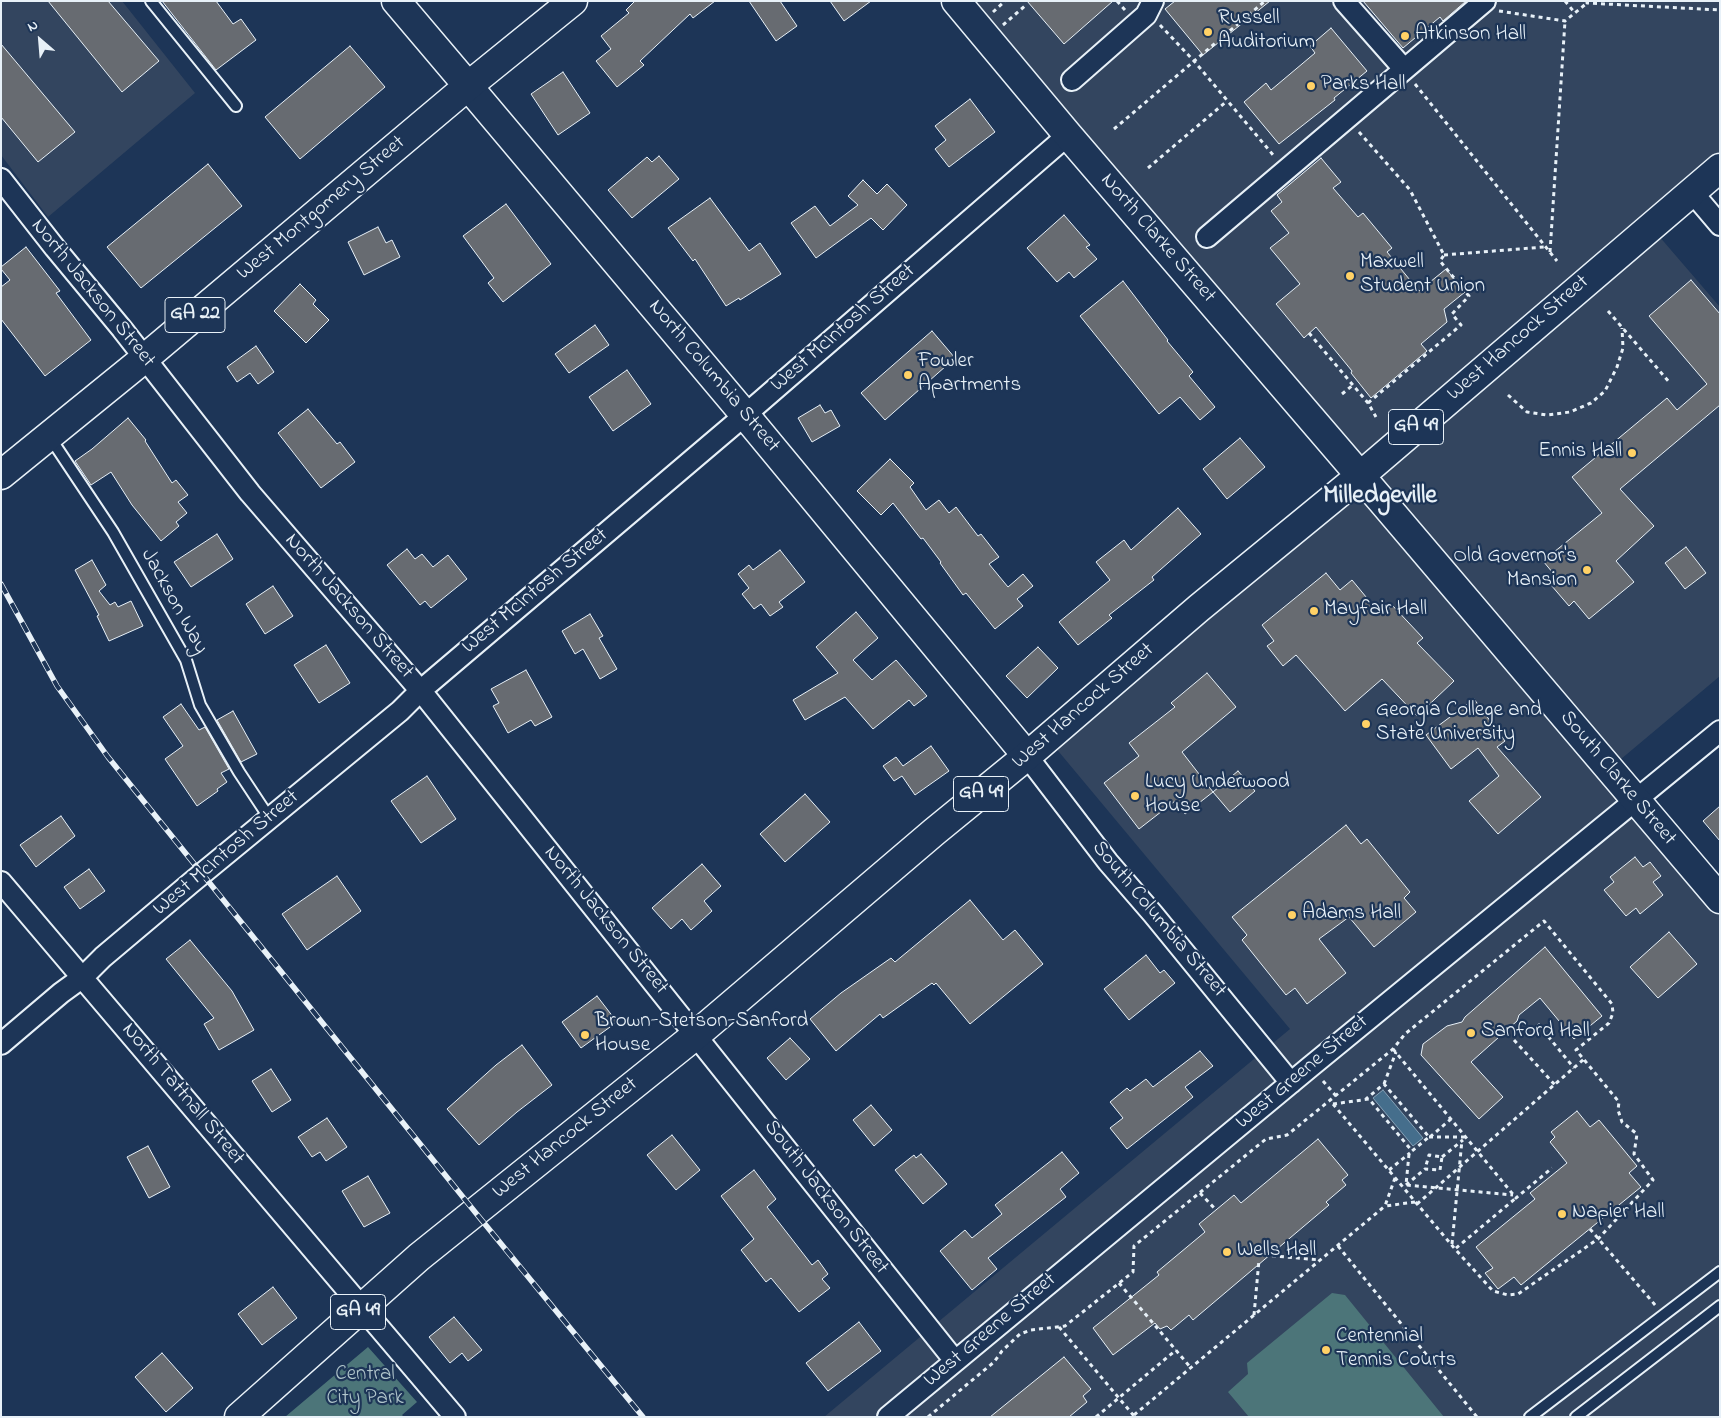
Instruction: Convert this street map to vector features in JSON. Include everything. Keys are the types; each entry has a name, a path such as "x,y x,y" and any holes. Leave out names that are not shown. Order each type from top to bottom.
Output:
{"main road":[{"name":"North Columbia Street","path":"396,1 745,415 1027,756"},
{"name":"West Montgomery Street","path":"5,472 145,358 468,86 573,1"},
{"name":"North Clarke Street","path":"956,1 1068,135 1360,476"},
{"name":"West Hancock Street","path":"239,1417 419,1257 696,1035 934,832 1027,756 1199,608 1360,476 1720,168"},
{"name":"South Clarke Street","path":"1360,476 1720,900"}],"street":[{"path":"1344,1 1404,70"},
{"path":"1207,237 1481,5"},
{"path":"1072,80 1146,15 1150,6"},
{"name":"West McIntosh Street","path":"1,1044 400,711 420,691 745,415 1068,135"},
{"name":"North Jackson Street","path":"1,179 145,358 250,493 420,691 696,1035"},
{"path":"1692,192 1720,224"},
{"name":"West Greene Street","path":"888,1417 1720,731"},
{"name":"South Columbia Street","path":"1027,756 1108,862 1291,1083"},
{"name":"North Tattnall Street","path":"1,882 456,1417"},
{"name":"South Jackson Street","path":"696,1035 955,1361"}],"lane":[{"path":"151,1 236,106"},
{"name":"Jackson Way","path":"49,435 112,532 186,660 200,704 239,772 270,819"},
{"path":"1530,1417 1720,1272"},
{"path":"1576,1417 1720,1306"}],"path":[{"path":"1114,129 1265,1"},
{"path":"1565,1 1575,13"},
{"path":"1550,253 1565,21 1587,2 1720,10"},
{"path":"1481,5 1565,21"},
{"path":"1015,15 1026,6"},
{"path":"1150,6 1285,170"},
{"path":"1404,70 1557,261"},
{"path":"1148,168 1227,101"},
{"path":"1347,118 1410,190 1444,254"},
{"path":"1444,254 1545,246"},
{"path":"1368,403 1461,325 1452,314 1469,296 1440,261 1444,254"},
{"path":"1608,311 1670,383"},
{"path":"1508,395 1527,412 1547,415 1570,412 1591,403 1605,391 1617,367 1623,348 1622,328"},
{"path":"1309,333 1368,403 1376,417"},
{"path":"1342,394 1353,385"},
{"path":"928,1417 994,1362 1002,1351 1020,1334 1031,1330 1065,1326 1133,1272 1134,1246 1266,1139 1287,1135 1330,1100 1394,1050 1405,1034 1544,922 1612,1004 1613,1013 1610,1023 1576,1050 1619,1102 1618,1110 1622,1122 1637,1134 1634,1154 1653,1180 1598,1240 1518,1294 1508,1295 1493,1291 1455,1249 1330,1100"},
{"path":"1538,1024 1574,1068"},
{"path":"1514,1040 1554,1085"},
{"path":"1366,1100 1384,1084 1394,1050"},
{"path":"1394,1050 1451,1119 1464,1138 1514,1196"},
{"path":"1385,1206 1416,1203 1478,1152 1584,1059"},
{"path":"1323,1081 1336,1096"},
{"path":"1384,1084 1429,1137 1464,1138"},
{"path":"1333,1104 1369,1099 1410,1152 1404,1186"},
{"path":"1389,1170 1451,1119"},
{"path":"1425,1168 1440,1170 1442,1157 1464,1138"},
{"path":"1452,1244 1459,1168 1464,1138"},
{"path":"1404,1186 1425,1168 1429,1156 1442,1157"},
{"path":"1455,1249 1514,1196 1552,1168"},
{"path":"1059,1326 1134,1416 1385,1206 1395,1177"},
{"path":"1404,1186 1457,1189 1514,1196"},
{"path":"1200,1193 1216,1210"},
{"path":"1590,1229 1664,1314"},
{"path":"1338,1246 1477,1417"},
{"path":"1264,1255 1321,1260"},
{"path":"1254,1315 1259,1260"},
{"path":"1119,1283 1191,1368"},
{"path":"1096,1417 1176,1350"}],"shaded area":[{"path":"1,1 122,1 195,93 48,217 1,155"},
{"name":"Georgia College and State University","path":"943,1 1720,1 1720,166 1652,228 1720,307 1720,676 1602,775 1720,915 1720,1417 824,1417 1290,1029 1049,740 1352,480"},
{"path":"1383,1090 1423,1138 1413,1146 1373,1098"}],"green space":[{"name":"Centennial Tennis Courts","path":"1332,1293 1345,1295 1444,1417 1249,1417 1228,1392 1248,1374 1247,1363"},
{"name":"Central City Park","path":"368,1347 417,1402 402,1415 404,1417 285,1417"}],"building":[{"path":"48,1 108,1 159,61 122,92"},
{"path":"162,1 216,1 233,24 241,19 256,40 216,70"},
{"path":"635,1 715,1 693,18 690,14 640,61 644,65 617,87 596,61 611,49 601,36 629,13 626,10"},
{"path":"749,1 780,1 797,26 776,41"},
{"path":"830,1 871,1 844,21"},
{"path":"1027,1 1113,1 1064,44"},
{"name":"Russell Auditorium","path":"1175,1 1270,1 1203,55 1165,9"},
{"name":"Atkinson Hall","path":"1363,1 1466,1 1443,21 1440,17 1403,48"},
{"name":"Parks Hall","path":"1331,28 1367,71 1334,98 1335,100 1279,144 1244,102 1266,83 1271,90 1315,53 1310,46"},
{"path":"1,44 75,132 38,162 1,117"},
{"path":"350,46 385,87 300,159 265,117"},
{"path":"563,72 590,113 558,135 531,94"},
{"path":"970,99 995,132 949,167 935,149 946,140 935,126"},
{"path":"659,156 679,179 632,218 608,190 647,157 652,162"},
{"name":"Maxwell Student Union","path":"1321,158 1341,182 1333,188 1358,217 1363,213 1392,248 1387,252 1419,291 1446,269 1465,292 1444,309 1447,322 1421,344 1427,351 1371,398 1351,373 1352,371 1316,327 1304,338 1276,304 1300,284 1270,248 1289,233 1271,211 1282,202 1277,195"},
{"path":"208,164 242,206 141,288 107,247"},
{"path":"863,180 877,194 887,184 907,205 883,230 871,218 816,258 791,223 815,206 830,226 858,205 848,196"},
{"path":"710,198 749,251 760,243 781,274 740,300 739,298 726,306 695,259 693,261 668,228"},
{"path":"506,204 551,264 503,302 488,283 494,278 463,236"},
{"path":"1064,215 1090,245 1086,247 1097,259 1074,278 1069,272 1057,282 1027,248"},
{"path":"378,227 386,243 392,240 400,257 364,275 348,242"},
{"path":"26,247 60,291 56,293 91,340 45,376 1,319 1,287 10,280 1,267"},
{"path":"1691,280 1720,314 1720,405 1620,489 1654,526 1616,561 1634,582 1589,619 1574,601 1569,606 1551,585 1558,579 1543,561 1602,513 1572,477 1667,398 1677,410 1707,384 1649,316"},
{"path":"1123,281 1167,341 1193,372 1189,376 1215,407 1200,420 1180,397 1159,414 1080,316"},
{"path":"300,284 316,300 313,304 329,320 306,343 274,311"},
{"path":"595,325 609,345 569,373 555,354"},
{"name":"Fowler Apartments","path":"932,331 955,358 885,420 861,393"},
{"path":"256,346 274,372 258,384 250,373 237,382 227,367"},
{"path":"627,370 651,404 613,431 589,397"},
{"path":"820,405 825,413 831,410 840,426 812,442 798,418"},
{"path":"308,409 337,444 340,442 355,462 321,488 278,433"},
{"path":"128,418 146,440 172,483 176,480 188,495 178,502 187,513 176,522 179,526 161,541 132,505 111,472 91,485 75,461"},
{"path":"1240,438 1265,467 1227,499 1203,469"},
{"path":"890,459 914,483 910,487 926,510 939,500 949,513 956,507 978,536 981,534 999,557 989,564 1008,587 1023,574 1033,586 1017,599 1023,606 995,629 966,593 963,595 923,538 921,539 893,503 881,515 857,491"},
{"path":"1178,508 1201,534 1152,577 1154,580 1109,615 1112,618 1078,645 1059,622 1110,580 1096,562 1124,540 1131,550"},
{"path":"217,534 233,559 191,587 174,562"},
{"path":"1686,547 1706,573 1685,589 1665,563"},
{"path":"407,549 415,559 422,554 433,567 448,555 467,579 431,608 425,601 420,605 387,565"},
{"path":"780,550 805,582 779,602 783,607 770,616 761,604 754,609 742,594 749,588 738,574 749,565 753,570"},
{"path":"92,560 106,585 99,591 110,605 115,602 118,607 131,601 143,626 109,641 97,616 99,615 75,570"},
{"path":"1326,573 1340,590 1352,580 1381,615 1392,605 1423,638 1417,643 1454,681 1417,716 1382,679 1345,711 1296,655 1283,666 1267,646 1274,641 1262,625"},
{"path":"273,586 293,616 265,634 246,604"},
{"path":"856,612 878,638 853,660 872,680 896,660 927,696 914,706 909,700 873,729 845,697 805,720 793,700 838,673 816,647"},
{"path":"590,614 603,636 599,638 617,669 600,679 583,649 575,654 562,631"},
{"path":"326,645 350,683 319,703 294,665"},
{"path":"1038,647 1058,668 1027,698 1006,676"},
{"path":"526,670 552,717 535,726 531,720 508,733 493,706 499,703 491,689"},
{"path":"1207,673 1236,707 1182,752 1213,792 1185,814 1175,801 1139,829 1104,783 1139,756 1129,743 1175,707 1171,703"},
{"path":"1474,699 1505,741 1497,747 1541,797 1498,834 1469,801 1499,776 1478,748 1451,769 1426,735"},
{"path":"181,704 199,730 205,727 229,769 221,773 227,782 197,806 165,759 183,746 163,717"},
{"path":"233,711 257,754 241,762 217,720"},
{"path":"931,746 949,771 915,795 902,776 894,781 883,766 896,757 903,766"},
{"path":"1238,771 1255,791 1230,812 1213,792"},
{"path":"427,776 456,819 421,843 391,801"},
{"path":"805,794 830,822 785,862 760,834"},
{"path":"1720,806 1720,841 1703,821"},
{"path":"61,816 75,836 36,867 20,845"},
{"name":"Adams Hall","path":"1346,825 1361,844 1367,839 1410,892 1404,898 1416,912 1374,947 1349,917 1319,939 1346,973 1307,1004 1295,988 1286,995 1242,940 1247,935 1232,917"},
{"path":"1635,857 1643,867 1650,862 1661,876 1653,882 1663,895 1640,914 1636,908 1626,916 1604,890 1614,882 1610,877"},
{"path":"702,864 721,886 704,901 712,911 691,930 682,919 671,929 652,908"},
{"path":"89,869 105,891 80,909 64,887"},
{"path":"337,876 361,911 307,950 282,914"},
{"path":"970,900 1003,940 1015,930 1043,964 970,1024 936,983 934,985 932,983 883,1018 880,1014 836,1051 810,1019 841,993 891,958 895,962"},
{"path":"1669,932 1697,964 1658,998 1630,967"},
{"path":"190,940 232,991 254,1030 219,1050 204,1024 214,1018 166,959"},
{"name":"Sanford Hall","path":"1545,947 1602,1016 1574,1039 1540,998 1519,1015 1517,1021 1471,1062 1503,1097 1479,1119 1421,1055 1423,1044 1447,1026 1462,1022 1465,1017"},
{"path":"1146,955 1160,973 1164,970 1175,983 1129,1020 1104,989"},
{"name":"Brown-Stetson-Sanford House","path":"597,996 617,1022 581,1048 562,1022"},
{"path":"790,1038 810,1059 786,1080 767,1058"},
{"path":"522,1045 552,1085 479,1145 447,1109 496,1065"},
{"path":"1200,1051 1213,1066 1185,1087 1193,1097 1127,1149 1110,1128 1123,1118 1110,1102 1127,1088 1130,1091 1146,1079 1153,1087"},
{"path":"271,1069 291,1100 272,1112 252,1081"},
{"path":"871,1105 892,1130 874,1146 853,1120"},
{"name":"Napier Hall","path":"1577,1111 1590,1127 1599,1120 1637,1166 1629,1173 1641,1187 1521,1285 1514,1277 1498,1289 1485,1273 1493,1268 1476,1247 1535,1199 1530,1193 1567,1163 1550,1142 1555,1137 1551,1132"},
{"path":"327,1118 347,1147 326,1161 320,1152 312,1157 298,1137"},
{"path":"672,1135 700,1170 676,1190 647,1155"},
{"name":"Wells Hall","path":"1318,1139 1348,1175 1342,1180 1346,1185 1326,1202 1329,1205 1193,1320 1189,1315 1171,1330 1167,1326 1160,1329 1155,1323 1113,1355 1093,1328 1159,1275 1157,1272 1205,1232 1199,1224 1234,1195 1241,1203"},
{"path":"148,1146 170,1187 149,1198 127,1157"},
{"path":"1062,1152 1079,1173 1060,1189 1066,1197 988,1258 997,1269 972,1290 940,1251 965,1230 972,1238 1002,1214 995,1205"},
{"path":"921,1154 947,1184 923,1204 895,1170 914,1155 916,1158"},
{"path":"754,1170 776,1199 767,1207 812,1265 818,1260 828,1274 822,1279 830,1288 799,1312 771,1278 766,1282 741,1250 754,1239 721,1196"},
{"path":"368,1176 390,1213 364,1227 342,1191"},
{"path":"273,1287 297,1318 262,1345 238,1314"},
{"path":"454,1317 482,1350 468,1361 462,1353 450,1363 429,1337"},
{"path":"859,1322 881,1351 828,1391 806,1363"},
{"path":"162,1353 193,1388 166,1412 135,1377"},
{"path":"1064,1357 1091,1389 1083,1396 1087,1402 1069,1417 990,1417"}],"railway":[{"path":"1,584 57,686 108,757 643,1417"}],"place":[{"name":"Russell Auditorium","path":"1208,32"},
{"name":"Atkinson Hall","path":"1405,36"},
{"name":"Parks Hall","path":"1311,86"},
{"name":"Maxwell Student Union","path":"1350,276"},
{"name":"Fowler Apartments","path":"908,375"},
{"name":"Ennis Hall","path":"1632,453"},
{"name":"Old Governor's Mansion","path":"1587,570"},
{"name":"Mayfair Hall","path":"1314,611"},
{"name":"Georgia College and State University","path":"1366,724"},
{"name":"Lucy Underwood House","path":"1135,796"},
{"name":"Adams Hall","path":"1292,915"},
{"name":"Sanford Hall","path":"1471,1033"},
{"name":"Brown-Stetson-Sanford House","path":"585,1035"},
{"name":"Napier Hall","path":"1562,1214"},
{"name":"Wells Hall","path":"1227,1252"},
{"name":"Centennial Tennis Courts","path":"1326,1350"}],"district":[{"name":"Milledgeville","path":"1380,498"}]}
